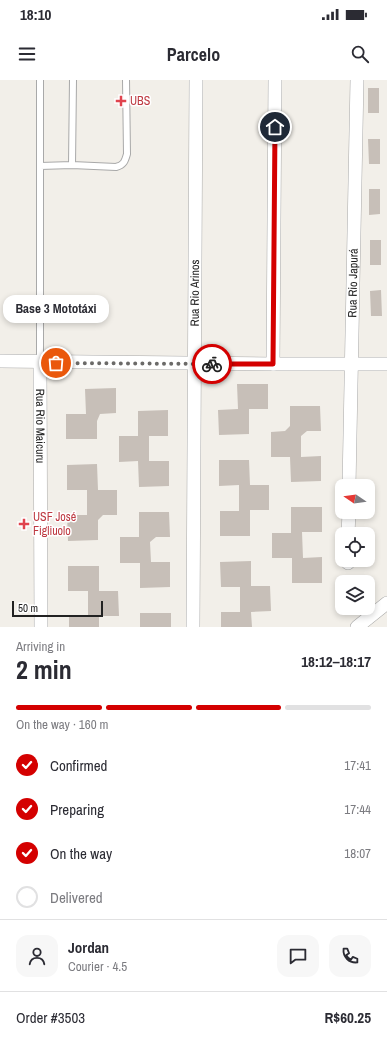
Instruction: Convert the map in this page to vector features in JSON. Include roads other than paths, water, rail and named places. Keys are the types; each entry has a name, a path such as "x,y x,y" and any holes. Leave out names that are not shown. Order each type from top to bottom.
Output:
{"street":[{"name":"Rua Rio Arinos","path":"193,627 196,80"},
{"path":"273,364 276,80"},
{"name":"Rua Rio Japurá","path":"349,479 357,80"},
{"path":"0,362 387,364"},
{"name":"Rua Rio Maicuru","path":"40,363 41,627"},
{"path":"357,627 387,603"}],"lane":[{"name":"Rua Rio Maicuru","path":"40,80 40,363"},
{"path":"72,165 73,80"},
{"path":"40,166 121,166 125,161 126,154 126,80"}],"place":[{"name":"UBS","path":"121,101"},
{"name":"Base 3 Mototáxi","path":"56,363"},
{"name":"USF José Figliuolo","path":"24,524"}]}
